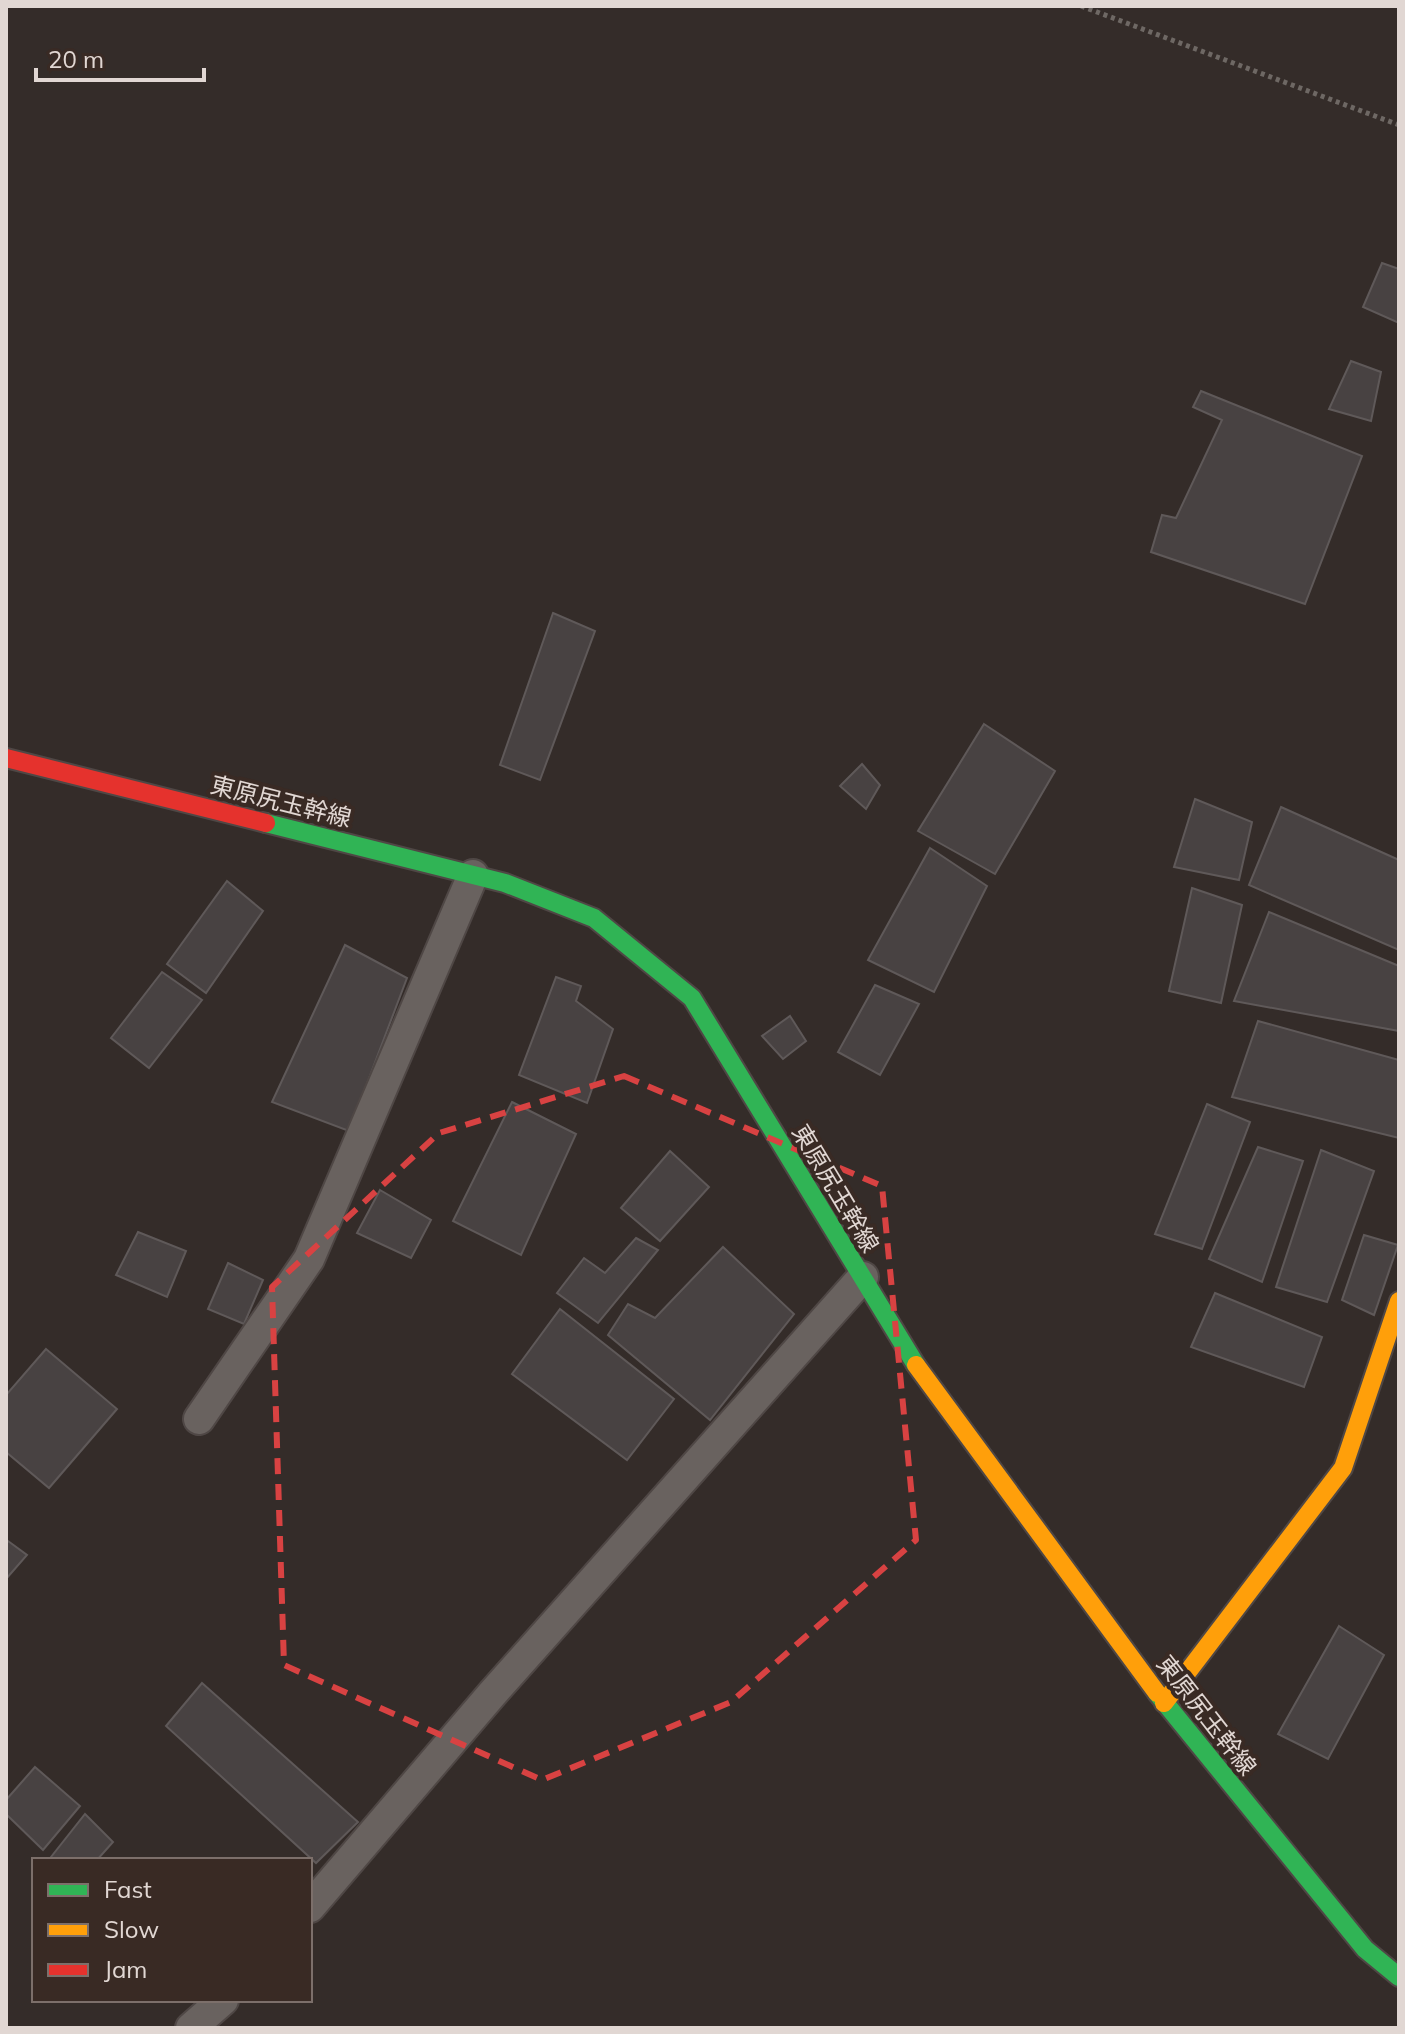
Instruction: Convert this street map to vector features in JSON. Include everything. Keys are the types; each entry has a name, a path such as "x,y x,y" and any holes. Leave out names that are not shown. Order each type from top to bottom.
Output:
{"street":[{"name":"東原尻玉幹線","path":"6,758 505,883 594,918 692,998 918,1368 1164,1703 1365,1949 1399,1977"},
{"path":"1164,1703 1343,1468 1399,1301"}],"lane":[{"path":"199,1419 309,1259 473,875"},
{"path":"312,1905 492,1694 863,1277"},
{"path":"191,2028 221,2002"}],"path":[{"path":"1081,6 1399,125"}],"highlighted area":[{"path":"624,1076 882,1186 916,1540 731,1702 542,1780 284,1665 272,1287 439,1133"}],"building":[{"path":"1382,263 1399,269 1399,323 1363,307"},
{"path":"1351,361 1381,372 1371,421 1329,409"},
{"path":"1201,391 1362,456 1305,604 1151,552 1162,515 1176,518 1222,420 1193,407"},
{"path":"553,613 595,631 540,780 500,765"},
{"path":"984,724 1055,771 995,874 918,831"},
{"path":"862,764 880,785 866,809 840,786"},
{"path":"1195,799 1252,822 1239,880 1174,867"},
{"path":"1281,807 1399,860 1399,950 1249,885"},
{"path":"930,848 987,886 934,992 868,960"},
{"path":"227,881 263,911 206,993 167,964"},
{"path":"1192,888 1242,905 1221,1003 1169,991"},
{"path":"1269,912 1399,966 1399,1031 1234,1001"},
{"path":"345,945 407,978 349,1131 272,1102"},
{"path":"162,972 202,1000 149,1068 111,1038"},
{"path":"556,977 581,986 576,1001 613,1029 587,1103 519,1075"},
{"path":"875,985 919,1004 880,1075 838,1052"},
{"path":"790,1016 806,1041 783,1059 762,1036"},
{"path":"1258,1021 1399,1060 1399,1138 1232,1097"},
{"path":"512,1102 576,1134 521,1255 453,1221"},
{"path":"1207,1104 1250,1122 1202,1249 1155,1234"},
{"path":"1258,1147 1303,1161 1262,1282 1209,1259"},
{"path":"1321,1150 1374,1171 1327,1302 1276,1287"},
{"path":"670,1151 709,1187 660,1241 621,1208"},
{"path":"380,1190 431,1220 411,1258 357,1233"},
{"path":"138,1232 186,1251 167,1297 116,1275"},
{"path":"1364,1235 1398,1245 1374,1315 1342,1300"},
{"path":"636,1238 658,1250 598,1323 557,1293 584,1258 605,1273"},
{"path":"723,1247 794,1314 710,1420 608,1335 628,1304 655,1318"},
{"path":"228,1263 263,1280 244,1324 208,1309"},
{"path":"1215,1293 1322,1337 1304,1387 1191,1347"},
{"path":"560,1309 674,1399 627,1460 512,1374"},
{"path":"46,1349 117,1409 49,1488 6,1452 6,1395"},
{"path":"8,1541 27,1555 6,1579 6,1544"},
{"path":"1339,1626 1384,1655 1328,1759 1278,1734"},
{"path":"202,1683 358,1822 316,1863 166,1726"},
{"path":"35,1767 80,1806 43,1850 6,1814 6,1800"},
{"path":"85,1814 113,1842 99,1858 51,1857"}],"traffic: fast":[{"path":"266,823 505,883 594,918 692,998 916,1365"},
{"path":"1157,1693 1365,1949 1399,1977"}],"traffic: slow":[{"path":"1164,1703 1343,1468 1399,1301"},
{"path":"916,1365 1157,1693"}],"traffic: jam":[{"path":"6,758 266,823"}]}
